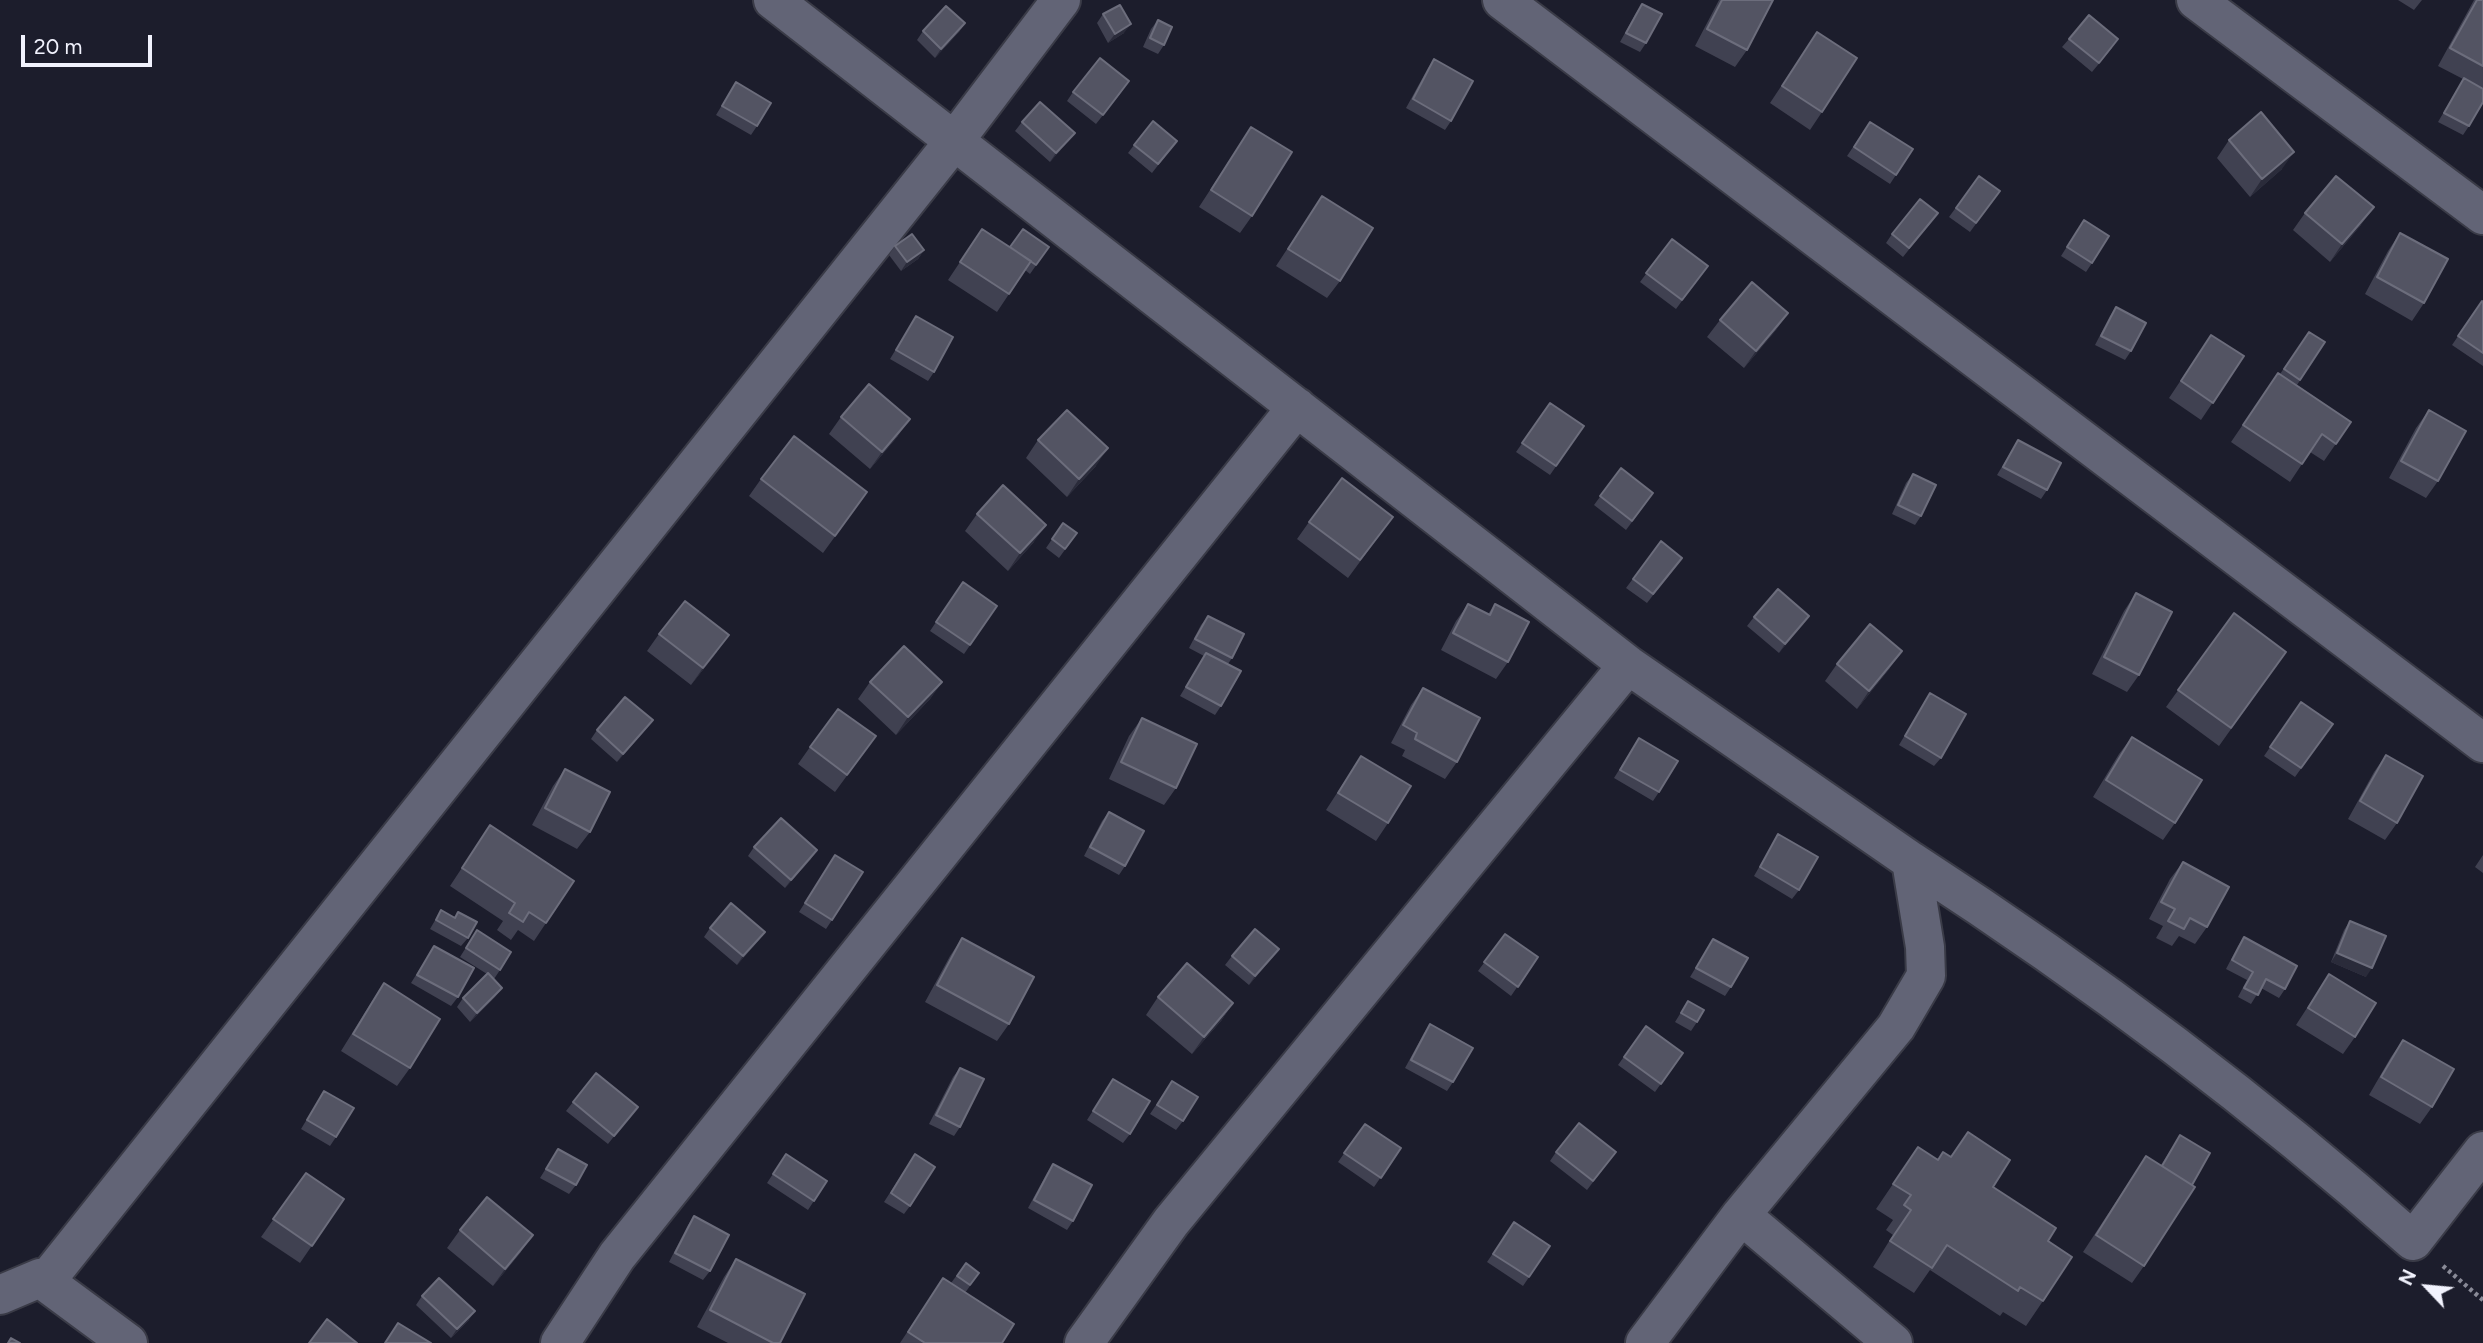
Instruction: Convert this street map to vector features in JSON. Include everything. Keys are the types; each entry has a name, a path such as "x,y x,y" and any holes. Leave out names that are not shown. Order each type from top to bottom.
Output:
{"street":[{"path":"773,0 1628,665 1910,862 1982,908 2165,1038 2342,1178 2413,1241 2483,1151"},
{"path":"46,1282 955,140 1061,0"},
{"path":"1502,0 2483,743"},
{"path":"2196,0 2483,215"},
{"path":"560,1343 617,1256 1297,407"},
{"path":"1084,1343 1171,1222 1628,665"},
{"path":"1645,1343 1741,1215 1896,1027 1926,976 1925,947 1910,862"},
{"path":"1741,1215 1893,1343"},
{"path":"0,1295 40,1278 128,1343"}],"path":[{"path":"2413,1241 2483,1300"}],"building":[{"path":"1722,0 1773,0 1747,50 1707,29"},
{"path":"2477,0 2483,0 2483,66 2450,48"},
{"path":"1642,4 1662,14 1646,43 1626,33"},
{"path":"1120,5 1131,24 1115,34 1103,14"},
{"path":"946,6 965,23 941,49 923,31"},
{"path":"2089,15 2118,39 2099,63 2069,39"},
{"path":"1158,20 1172,27 1164,45 1150,38"},
{"path":"1817,32 1857,58 1822,112 1782,86"},
{"path":"1100,58 1129,81 1103,115 1073,92"},
{"path":"1434,59 1473,81 1451,121 1413,99"},
{"path":"2464,78 2483,89 2483,102 2469,126 2444,113"},
{"path":"736,82 771,103 757,126 722,106"},
{"path":"1040,102 1075,133 1056,153 1022,122"},
{"path":"2261,112 2294,152 2262,179 2229,140"},
{"path":"1153,121 1177,141 1158,164 1134,145"},
{"path":"1870,122 1913,149 1896,175 1854,147"},
{"path":"1251,127 1292,152 1252,216 1211,190"},
{"path":"1979,176 2000,191 1976,223 1956,208"},
{"path":"2336,176 2374,207 2342,244 2305,213"},
{"path":"1322,196 1373,228 1340,281 1288,249"},
{"path":"1920,199 1938,213 1909,248 1892,234"},
{"path":"2084,220 2109,236 2092,263 2067,247"},
{"path":"982,229 1031,261 1009,294 960,262"},
{"path":"1023,229 1049,247 1036,265 1010,247"},
{"path":"2400,233 2448,259 2424,303 2377,277"},
{"path":"912,234 924,250 907,262 895,246"},
{"path":"1672,239 1708,266 1682,300 1646,273"},
{"path":"1752,282 1788,313 1756,351 1720,320"},
{"path":"2483,302 2483,353 2458,336"},
{"path":"2116,307 2146,323 2131,351 2101,336"},
{"path":"916,316 953,337 934,372 896,350"},
{"path":"2309,332 2325,342 2300,380 2284,369"},
{"path":"2211,335 2244,356 2213,403 2181,381"},
{"path":"2278,373 2351,422 2336,444 2322,434 2302,464 2243,425"},
{"path":"869,384 910,419 882,452 841,417"},
{"path":"1550,403 1584,426 1556,466 1522,443"},
{"path":"1067,410 1108,448 1079,479 1038,440"},
{"path":"2429,410 2466,431 2438,481 2401,461"},
{"path":"794,436 867,492 835,536 761,479"},
{"path":"2018,440 2061,463 2047,490 2003,467"},
{"path":"1621,468 1653,493 1632,521 1600,496"},
{"path":"1913,474 1936,485 1921,516 1898,505"},
{"path":"1342,478 1393,517 1360,560 1309,522"},
{"path":"1003,485 1046,525 1020,553 977,514"},
{"path":"1063,523 1077,533 1065,549 1052,539"},
{"path":"1661,541 1682,558 1653,594 1633,579"},
{"path":"963,582 997,606 970,645 936,622"},
{"path":"1778,589 1809,616 1785,644 1754,617"},
{"path":"2136,593 2172,612 2139,675 2104,657"},
{"path":"685,601 729,635 703,668 659,634"},
{"path":"1468,604 1490,615 1495,604 1529,622 1508,662 1453,633"},
{"path":"2234,613 2286,652 2231,728 2178,690"},
{"path":"1208,616 1244,634 1232,658 1195,639"},
{"path":"1870,624 1902,651 1869,691 1837,664"},
{"path":"904,646 942,682 908,717 870,682"},
{"path":"1206,653 1241,671 1221,706 1186,687"},
{"path":"1423,688 1480,718 1457,762 1415,739 1417,733 1403,725"},
{"path":"1930,693 1966,714 1941,758 1905,736"},
{"path":"625,697 653,720 623,754 597,730"},
{"path":"2301,702 2333,724 2301,768 2270,747"},
{"path":"838,709 876,736 847,775 810,747"},
{"path":"1142,718 1197,744 1176,788 1121,762"},
{"path":"2132,737 2202,780 2175,823 2106,780"},
{"path":"1639,738 1678,761 1659,792 1620,770"},
{"path":"2386,755 2423,776 2397,823 2360,801"},
{"path":"1361,756 1411,786 1388,823 1338,793"},
{"path":"565,769 610,792 590,832 545,808"},
{"path":"1109,812 1144,831 1125,866 1090,847"},
{"path":"781,818 817,850 791,880 754,847"},
{"path":"490,825 574,881 546,923 529,912 523,922 509,913 515,903 462,868"},
{"path":"1778,834 1818,857 1799,890 1760,867"},
{"path":"835,855 863,872 832,920 805,903"},
{"path":"2183,862 2229,887 2207,927 2190,918 2184,929 2168,921 2175,909 2161,902"},
{"path":"731,903 765,932 743,956 710,928"},
{"path":"441,910 455,918 458,912 477,922 468,938 436,920"},
{"path":"2350,921 2386,936 2372,968 2337,953"},
{"path":"1255,929 1279,949 1255,976 1232,956"},
{"path":"477,930 511,952 500,970 466,948"},
{"path":"1505,934 1538,957 1518,987 1484,962"},
{"path":"2244,937 2297,966 2285,989 2266,979 2258,995 2244,988 2253,972 2232,960"},
{"path":"962,938 1034,977 1009,1024 937,985"},
{"path":"1713,939 1748,958 1731,987 1696,968"},
{"path":"434,946 474,968 458,997 417,975"},
{"path":"1187,963 1233,1003 1204,1037 1158,997"},
{"path":"488,973 502,988 477,1013 463,998"},
{"path":"2329,974 2376,1003 2355,1037 2308,1008"},
{"path":"384,983 440,1019 410,1068 353,1034"},
{"path":"1688,1001 1704,1010 1697,1022 1681,1013"},
{"path":"1430,1024 1473,1048 1453,1082 1411,1060"},
{"path":"1646,1026 1683,1053 1661,1084 1624,1057"},
{"path":"2403,1040 2454,1069 2432,1107 2381,1077"},
{"path":"960,1068 984,1079 960,1127 936,1115"},
{"path":"596,1073 638,1107 614,1136 573,1102"},
{"path":"1113,1079 1150,1101 1130,1134 1093,1111"},
{"path":"1172,1081 1198,1097 1183,1121 1157,1105"},
{"path":"324,1091 354,1108 336,1137 307,1120"},
{"path":"1579,1123 1616,1152 1593,1181 1556,1152"},
{"path":"1365,1124 1401,1148 1381,1178 1344,1153"},
{"path":"1968,1132 2010,1160 1993,1187 2056,1228 2048,1241 2072,1257 2043,1301 2020,1287 2018,1291 1947,1245 1932,1268 1890,1241 1911,1210 1904,1205 1911,1195 1893,1184 1918,1147 1938,1160 1943,1152 1951,1157"},
{"path":"2180,1135 2210,1153 2192,1185 2162,1166"},
{"path":"558,1149 587,1165 576,1185 546,1169"},
{"path":"786,1154 827,1181 814,1201 773,1174"},
{"path":"915,1154 935,1167 910,1206 891,1193"},
{"path":"2146,1156 2195,1187 2144,1266 2096,1235"},
{"path":"1053,1164 1092,1185 1073,1221 1034,1200"},
{"path":"306,1173 344,1199 312,1246 273,1219"},
{"path":"487,1197 533,1235 505,1269 460,1230"},
{"path":"694,1216 729,1235 710,1271 675,1253"},
{"path":"1514,1222 1550,1246 1529,1277 1493,1254"},
{"path":"736,1259 805,1294 780,1343 773,1343 710,1310"},
{"path":"966,1263 979,1273 970,1285 957,1276"},
{"path":"439,1278 475,1311 457,1329 422,1296"},
{"path":"943,1278 1014,1324 1002,1343 925,1343 908,1332"},
{"path":"327,1319 357,1343 309,1343"},
{"path":"398,1323 431,1343 385,1343"}]}
